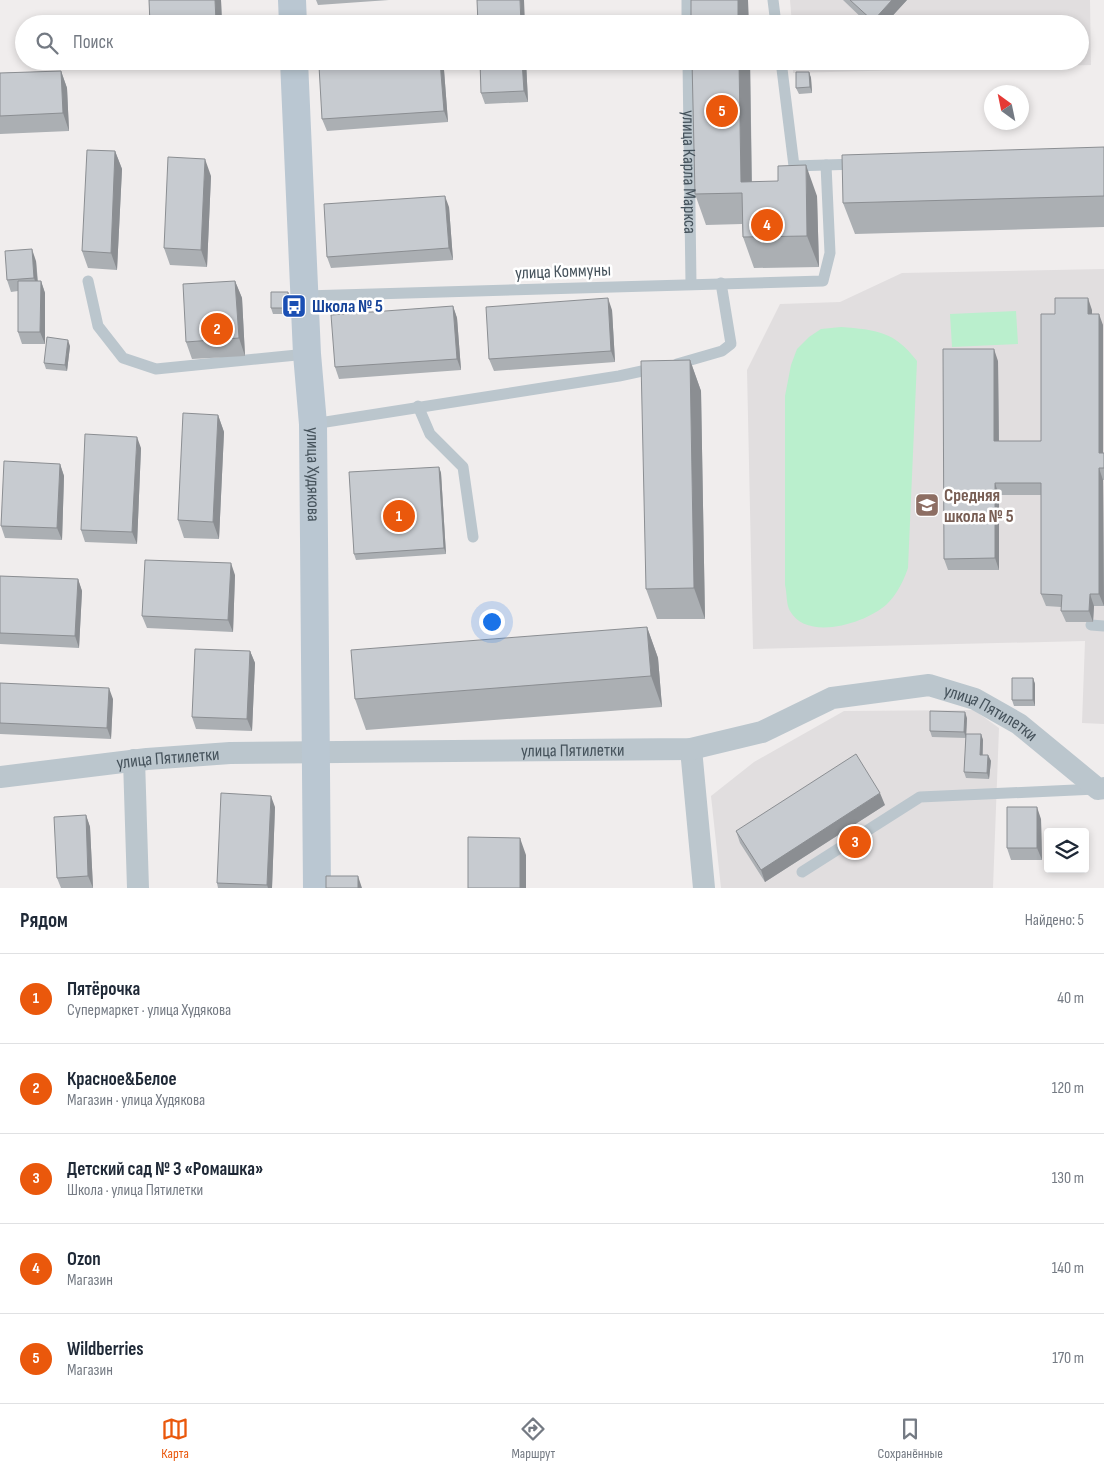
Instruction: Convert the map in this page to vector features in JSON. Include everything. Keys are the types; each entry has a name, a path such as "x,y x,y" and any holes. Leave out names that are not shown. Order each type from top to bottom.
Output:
{"street":[{"path":"292,0 293,15"},
{"name":"улица Худякова","path":"294,70 306,354 313,424 317,888"},
{"name":"улица Пятилетки","path":"1,779 134,760 230,753 691,749 762,732 832,698 929,685 975,699 1019,724 1101,788"},
{"path":"691,749 704,888"},
{"path":"134,760 138,888"}],"lane":[{"path":"687,0 687,15"},
{"path":"773,0 775,15"},
{"name":"улица Карла Маркса","path":"688,70 691,284"},
{"path":"782,70 794,166 866,164"},
{"name":"улица Коммуны","path":"305,296 823,281 830,253 826,165"},
{"path":"88,281 98,326 123,358 156,369 306,354"},
{"path":"313,424 418,406 619,376 700,358 722,351 731,344 721,283"},
{"path":"418,406 430,434 463,467 473,536"},
{"path":"1091,625 1104,626"},
{"path":"802,872 920,797 1101,788"}],"shaded area":[{"path":"790,0 1090,0 1091,65 1089,65 1089,15 791,15"},
{"path":"793,70 905,70 793,73"},
{"name":"Средняя школа № 5","path":"1104,269 1104,724 1082,723 1085,641 753,649 747,370 780,304 840,302 902,273"},
{"path":"974,710 999,728 993,888 721,888 711,796 754,762 844,711"}],"green space":[{"path":"1016,311 1018,344 952,347 950,314"},
{"path":"841,327 865,329 884,334 900,343 917,361 908,568 894,596 878,611 852,623 823,627 810,626 798,620 790,611 785,585 785,396 791,365 797,349 809,337 821,329"}],"building":[{"path":"149,0 215,0 216,15 150,15"},
{"path":"477,0 520,0 521,15 478,15"},
{"path":"691,0 738,0 738,15 691,15"},
{"path":"850,0 892,0 878,15 866,15"},
{"path":"319,70 441,70 444,111 322,119"},
{"path":"480,70 523,70 524,91 481,93"},
{"path":"692,70 739,70 741,182 778,181 778,166 806,165 807,236 743,237 742,193 695,194"},
{"path":"61,71 63,113 0,116 0,73"},
{"path":"796,72 809,72 810,87 796,88"},
{"path":"1104,147 1104,196 843,203 842,155"},
{"path":"87,150 115,151 111,253 82,251"},
{"path":"168,157 205,159 201,250 164,248"},
{"path":"445,196 449,248 327,257 324,204"},
{"path":"32,249 34,278 7,280 5,251"},
{"path":"18,281 41,281 40,332 18,332"},
{"path":"235,281 239,338 186,342 183,284"},
{"path":"271,292 288,292 288,308 271,308"},
{"path":"608,298 611,351 489,359 486,307"},
{"path":"1055,298 1088,298 1088,314 1099,314 1099,453 1104,453 1104,468 1099,468 1099,594 1090,594 1089,611 1061,611 1062,595 1041,594 1041,483 995,483 995,558 944,559 943,349 994,349 994,441 1041,441 1041,314 1055,314"},
{"path":"453,306 457,359 335,367 331,315"},
{"path":"47,337 68,340 65,365 44,363"},
{"path":"690,360 694,588 646,589 641,361"},
{"path":"183,413 218,415 213,522 178,520"},
{"path":"85,434 137,437 132,532 81,530"},
{"path":"4,461 60,464 57,528 1,526"},
{"path":"439,467 444,548 354,554 349,472"},
{"path":"145,560 231,563 228,620 142,616"},
{"path":"0,576 78,579 75,636 0,633"},
{"path":"647,627 651,676 355,699 351,650"},
{"path":"195,649 250,651 247,719 192,717"},
{"path":"1012,678 1033,678 1033,700 1012,700"},
{"path":"0,683 109,688 107,728 0,723"},
{"path":"930,711 965,712 964,732 930,731"},
{"path":"966,734 981,734 980,755 988,755 987,773 964,772"},
{"path":"856,754 880,793 761,870 736,831"},
{"path":"221,793 271,796 267,885 217,883"},
{"path":"1007,807 1037,807 1037,848 1007,848"},
{"path":"86,815 88,876 57,878 54,817"},
{"path":"468,837 520,838 520,888 468,888"},
{"path":"326,876 358,876 358,888 326,888"}],"place":[{"name":"Wildberries","path":"722,111"},
{"name":"Ozon","path":"767,225"},
{"name":"Школа № 5","path":"294,306"},
{"name":"Красное&Белое","path":"217,329"},
{"name":"Средняя школа № 5","path":"927,505"},
{"name":"Пятёрочка","path":"399,516"},
{"name":"Детский сад № 3 «Ромашка»","path":"855,842"}]}
